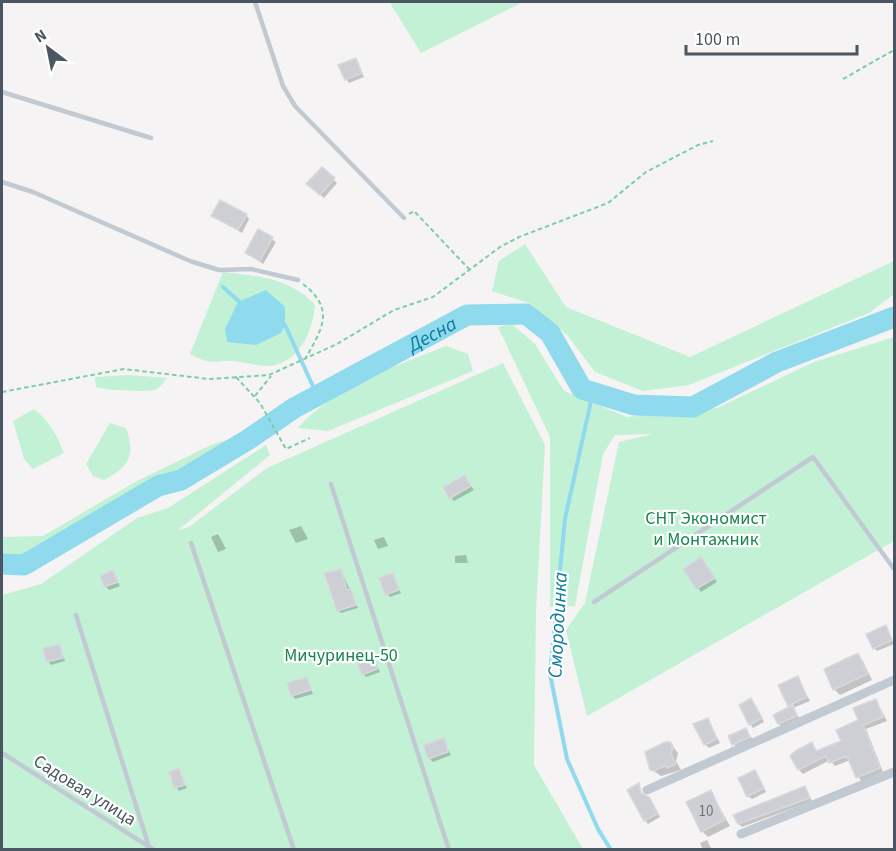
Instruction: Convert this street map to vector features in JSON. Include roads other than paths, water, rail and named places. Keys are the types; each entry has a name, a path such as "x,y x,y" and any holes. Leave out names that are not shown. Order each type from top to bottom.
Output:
{"street":[{"path":"647,790 894,680"},
{"path":"741,834 894,772"}],"lane":[{"path":"255,2 283,87 295,106 404,218"},
{"path":"2,92 151,138"},
{"path":"2,182 33,192 190,261 219,270 251,269 298,280"},
{"path":"594,602 813,457 894,569"},
{"path":"331,484 449,849"},
{"path":"191,543 294,849"},
{"path":"76,615 151,848"},
{"name":"Садовая улица","path":"2,753 151,848"}],"water":[{"path":"266,290 285,307 285,325 281,333 256,345 227,342 225,329 238,302"}],"waterway":[{"path":"223,287 242,304"},
{"name":"Десна","path":"2,564 24,565 158,486 181,480 249,439 294,408 467,315 526,314 550,333 582,389 634,405 693,407 777,362 894,317"},
{"path":"281,323 285,325 317,395"},
{"name":"Смородинка","path":"593,392 565,519 550,674 567,759 598,829 611,850"}],"park label":[{"name":"СНТ Экономист и Монтажник","path":"706,528"},
{"name":"Мичуринец-50","path":"341,655"}]}
